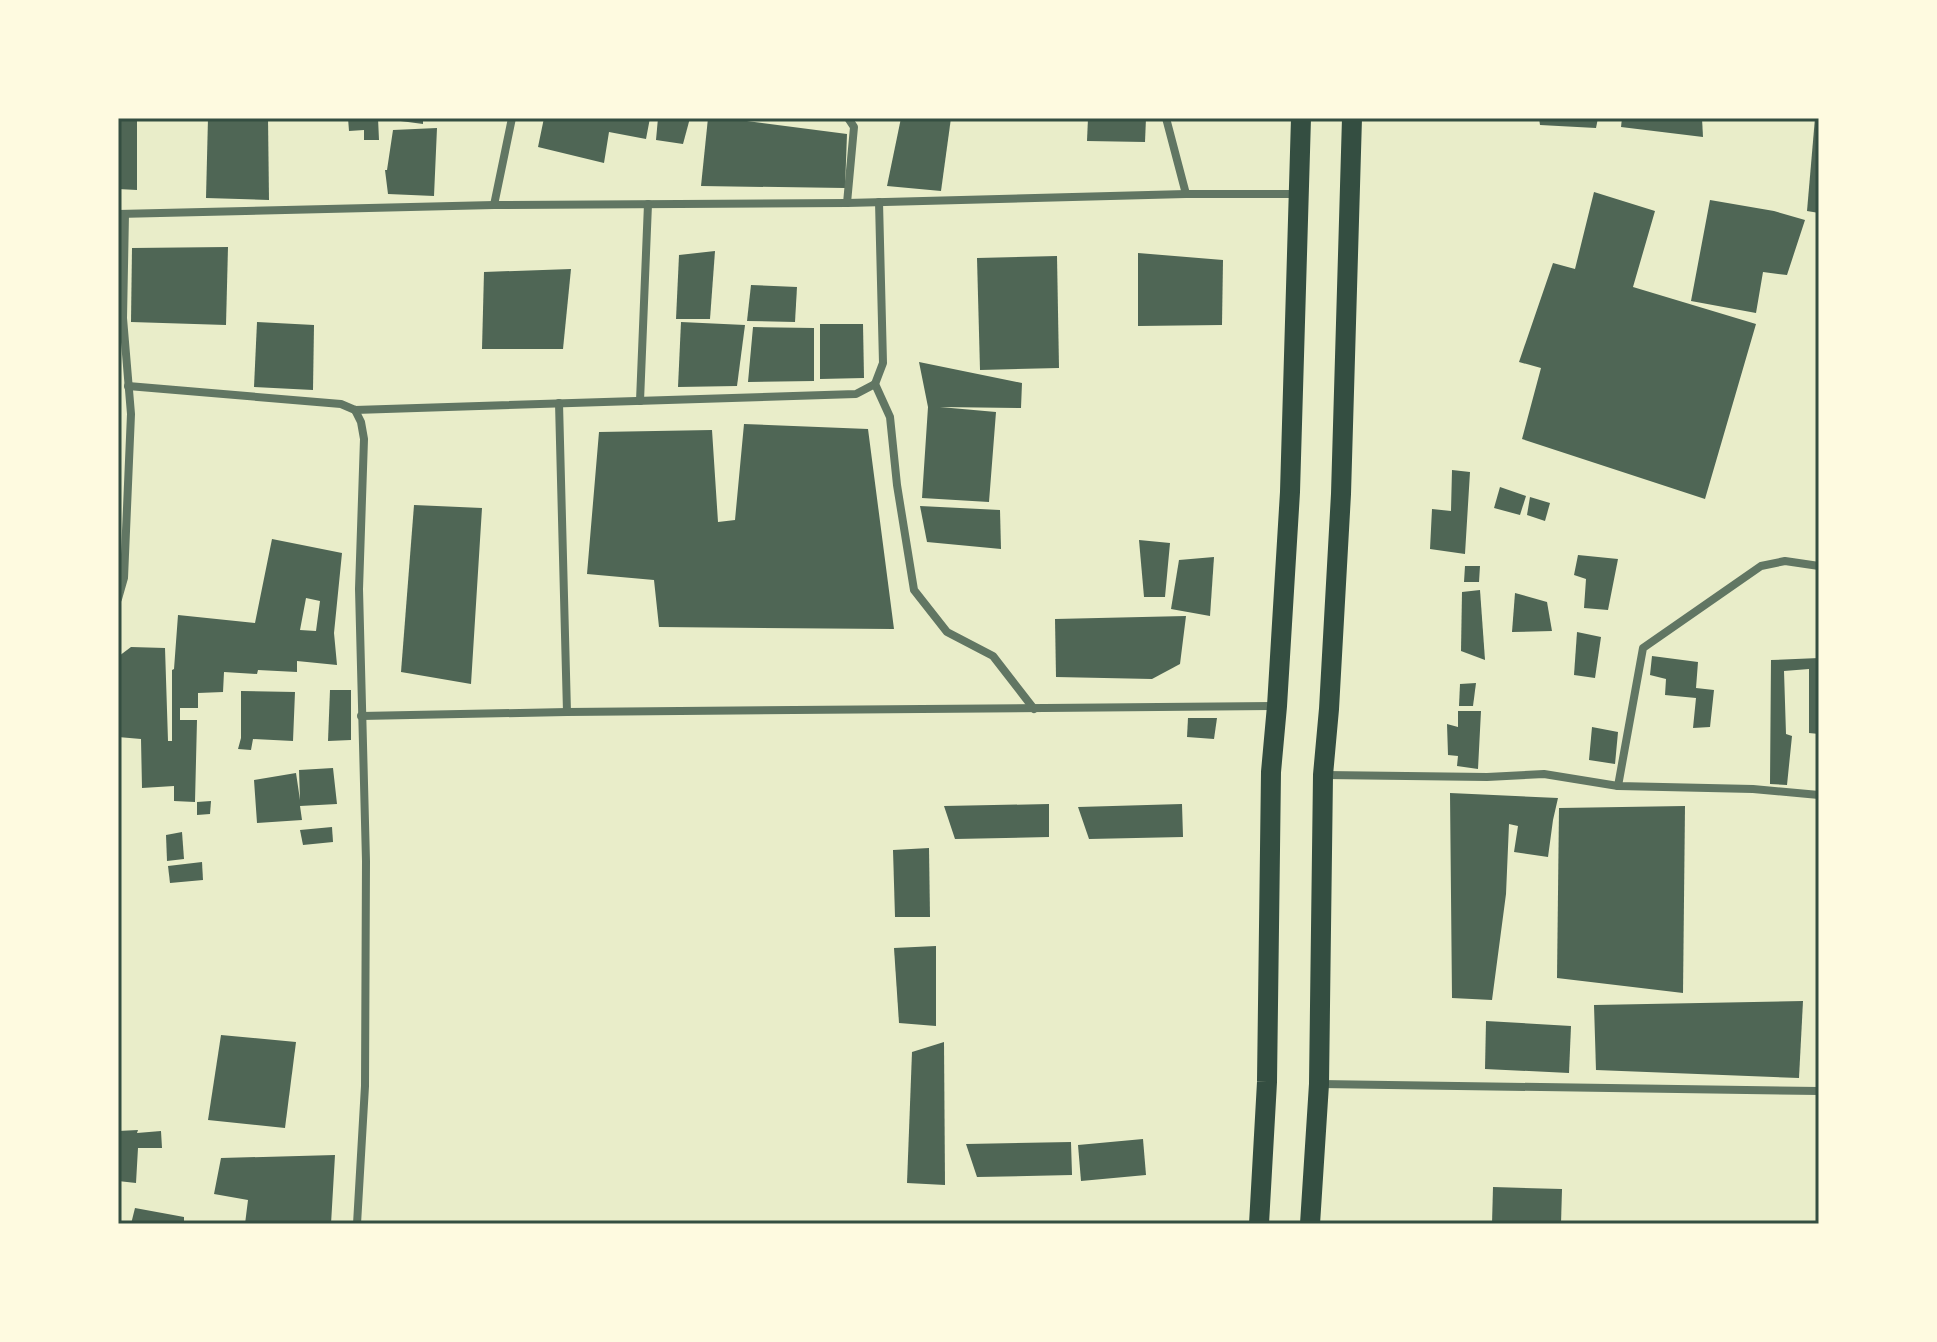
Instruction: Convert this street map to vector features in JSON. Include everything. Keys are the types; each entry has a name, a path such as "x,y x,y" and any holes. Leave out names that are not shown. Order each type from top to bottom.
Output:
{"main road":[{"path":"1259,1224 1267,1082 1271,772 1290,492 1301,118"},
{"path":"1310,1224 1319,1084 1323,775 1341,494 1352,118"}],"street":[{"path":"494,205 512,118"},
{"path":"847,203 854,127 848,118"},
{"path":"1166,118 1186,194"},
{"path":"118,599 124,578 131,414 123,318 121,214 494,205 847,203 1298,194"},
{"path":"128,386 341,404 355,410 856,394 875,384 883,363 879,202"},
{"path":"640,401 648,204"},
{"path":"875,384 890,417 897,485 914,590 947,632 993,656 1034,709"},
{"path":"559,403 567,712"},
{"path":"355,410 364,439 359,589 366,861 365,1086 357,1224"},
{"path":"118,413 131,414"},
{"path":"1618,786 1643,648 1761,566 1785,561 1819,566"},
{"path":"361,716 1277,706"},
{"path":"1323,775 1487,777 1544,774 1618,786 1753,789 1819,795"},
{"path":"1319,1084 1819,1091"}],"building":[{"path":"208,118 268,118 269,200 206,198"},
{"path":"348,118 378,118 379,140 364,140 364,130 349,131"},
{"path":"423,118 423,124 393,120"},
{"path":"544,118 650,118 646,139 609,132 604,163 538,147"},
{"path":"658,118 690,118 683,144 656,140"},
{"path":"708,118 847,134 845,188 701,186"},
{"path":"901,118 951,118 941,191 887,186"},
{"path":"1088,118 1146,118 1145,142 1087,141"},
{"path":"1539,118 1598,118 1596,128 1540,125"},
{"path":"1622,118 1702,118 1703,137 1621,127"},
{"path":"1815,118 1819,118 1819,213 1807,211"},
{"path":"118,119 137,119 137,190 118,189"},
{"path":"437,128 434,196 388,194 385,170 393,130"},
{"path":"1594,192 1655,211 1633,287 1756,324 1705,499 1522,439 1541,368 1519,362 1553,263 1575,269"},
{"path":"1710,200 1774,211 1805,220 1787,275 1763,272 1756,313 1691,301"},
{"path":"228,247 226,325 131,322 132,248"},
{"path":"715,251 710,319 676,319 679,255"},
{"path":"1138,253 1223,260 1222,325 1138,326"},
{"path":"1057,256 1059,368 980,370 977,258"},
{"path":"571,269 563,349 482,349 484,272"},
{"path":"751,285 797,287 795,322 747,321"},
{"path":"257,322 314,325 313,390 254,387"},
{"path":"681,322 745,325 737,386 678,387"},
{"path":"820,324 863,324 864,378 820,379"},
{"path":"753,327 814,328 814,381 748,382"},
{"path":"919,362 1022,383 1021,408 940,407 996,412 989,502 922,498 928,407"},
{"path":"744,424 868,429 894,629 659,627 654,580 587,574 599,432 712,430 718,522 735,520"},
{"path":"1452,470 1470,472 1465,554 1430,549 1432,509 1451,511"},
{"path":"1500,487 1526,496 1520,515 1494,508"},
{"path":"1530,497 1550,503 1545,521 1527,515"},
{"path":"414,505 482,508 471,684 401,672"},
{"path":"920,506 1000,510 1001,549 927,542"},
{"path":"272,539 342,553 334,633 337,665 297,661 297,672 224,672 223,692 198,693 198,708 180,708 180,720 197,720 195,802 174,801 174,786 142,788 141,739 118,737 119,656 131,647 165,648 168,741 172,741 172,670 178,615 255,623","holes":["306,598 320,601 316,631 300,630"]},
{"path":"1139,540 1170,543 1165,597 1144,597"},
{"path":"1578,555 1618,559 1608,610 1584,608 1586,579 1574,575"},
{"path":"1214,557 1210,616 1171,609 1179,560"},
{"path":"1465,566 1480,566 1479,582 1464,582"},
{"path":"1480,590 1485,660 1461,651 1462,592"},
{"path":"1515,593 1547,602 1552,631 1512,632"},
{"path":"1186,616 1180,664 1152,679 1056,677 1055,619"},
{"path":"1577,632 1601,637 1595,678 1574,675"},
{"path":"1652,656 1698,662 1696,688 1714,690 1710,727 1693,728 1696,698 1665,695 1666,679 1650,675"},
{"path":"1819,658 1819,734 1809,733 1809,669 1784,671 1786,734 1792,736 1787,785 1770,784 1771,660"},
{"path":"1476,683 1473,706 1459,706 1460,684"},
{"path":"330,690 351,690 351,740 328,741"},
{"path":"241,691 295,692 293,741 253,739 251,750 238,749 241,738"},
{"path":"1458,711 1481,711 1478,769 1457,766 1458,756 1448,755 1447,724 1458,727"},
{"path":"1188,718 1217,718 1214,739 1187,737"},
{"path":"1592,727 1618,732 1615,764 1589,760"},
{"path":"333,768 337,804 300,806 302,820 257,823 254,780 296,773 300,800 299,770"},
{"path":"1450,793 1558,798 1548,857 1514,852 1518,826 1509,824 1506,894 1492,1000 1452,998"},
{"path":"211,801 210,814 197,815 197,802"},
{"path":"1049,804 1049,837 955,839 944,806"},
{"path":"1182,804 1183,837 1089,839 1078,807"},
{"path":"1685,806 1683,993 1557,978 1559,808"},
{"path":"332,827 333,842 303,845 300,830"},
{"path":"182,832 184,859 167,861 166,835"},
{"path":"929,848 930,917 895,917 893,850"},
{"path":"202,862 203,880 170,883 168,866"},
{"path":"936,946 936,1026 899,1023 894,948"},
{"path":"1803,1001 1799,1078 1596,1070 1594,1005"},
{"path":"1486,1021 1571,1026 1569,1073 1485,1069"},
{"path":"221,1035 296,1042 285,1128 208,1120"},
{"path":"944,1042 945,1185 907,1183 912,1052"},
{"path":"138,1130 137,1133 161,1131 162,1148 138,1148 136,1183 118,1181 118,1131"},
{"path":"1143,1139 1146,1175 1081,1181 1078,1145"},
{"path":"1071,1142 1072,1175 977,1177 966,1144"},
{"path":"335,1155 331,1224 245,1224 248,1200 214,1194 221,1158"},
{"path":"1493,1187 1562,1189 1561,1224 1492,1224"},
{"path":"135,1208 184,1217 184,1224 131,1224"}]}
